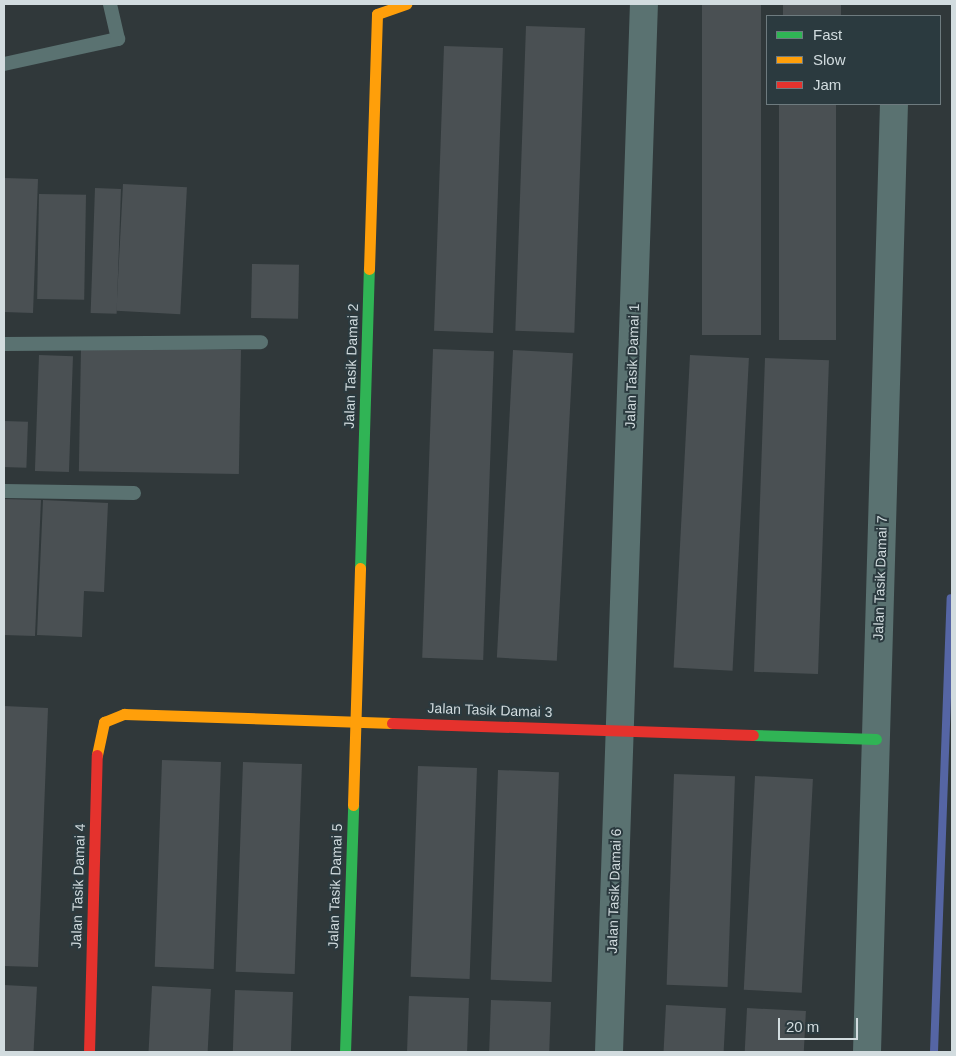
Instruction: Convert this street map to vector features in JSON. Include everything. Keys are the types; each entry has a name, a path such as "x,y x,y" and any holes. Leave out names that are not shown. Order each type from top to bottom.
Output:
{"street":[{"name":"Jalan Tasik Damai 2","path":"355,720 376,14 406,4"},
{"name":"Jalan Tasik Damai 1","path":"620,729 644,4"},
{"name":"Jalan Tasik Damai 7","path":"866,1052 894,105"},
{"name":"Jalan Tasik Damai 3","path":"104,722 124,714 355,720 876,739"},
{"name":"Jalan Tasik Damai 5","path":"345,1052 355,720"},
{"name":"Jalan Tasik Damai 4","path":"89,1052 97,746 104,722"},
{"name":"Jalan Tasik Damai 6","path":"609,1052 620,729"}],"lane":[{"path":"4,64 118,39 110,4"},
{"path":"4,344 261,342"},
{"path":"4,491 134,493"}],"building":[{"path":"702,4 761,4 761,335 702,335"},
{"path":"783,4 841,4 841,15 783,15"},
{"path":"526,26 585,28 574,333 515,331"},
{"path":"444,46 503,48 493,333 434,331"},
{"path":"779,105 836,105 836,340 779,340"},
{"path":"4,178 38,179 33,313 4,312"},
{"path":"123,184 187,187 180,314 116,311"},
{"path":"95,188 121,189 117,314 91,313"},
{"path":"39,194 86,195 84,300 37,299"},
{"path":"252,264 299,265 298,319 251,318"},
{"path":"81,347 241,350 239,474 79,471"},
{"path":"433,349 494,351 483,660 422,658"},
{"path":"513,350 573,353 557,661 497,658"},
{"path":"39,355 73,356 69,472 35,471"},
{"path":"690,355 749,358 733,671 674,668"},
{"path":"765,358 829,360 818,674 754,672"},
{"path":"4,421 28,422 26,468 4,467"},
{"path":"4,499 41,500 35,636 4,635"},
{"path":"43,500 108,503 104,592 84,591 82,637 37,635"},
{"path":"4,706 48,708 38,967 4,966"},
{"path":"162,760 221,762 214,969 155,967"},
{"path":"243,762 302,764 295,974 236,972"},
{"path":"418,766 477,768 470,979 411,977"},
{"path":"498,770 559,772 552,982 491,980"},
{"path":"674,774 735,776 728,987 667,985"},
{"path":"755,776 813,779 802,993 744,990"},
{"path":"4,985 37,987 34,1052 4,1052"},
{"path":"152,986 211,989 208,1052 149,1052"},
{"path":"235,990 293,992 291,1052 233,1052"},
{"path":"409,996 469,998 467,1052 407,1052"},
{"path":"491,1000 551,1002 549,1052 489,1052"},
{"path":"666,1005 726,1008 724,1052 664,1052"},
{"path":"747,1008 806,1011 804,1052 745,1052"}],"waterway":[{"path":"934,1052 951,598"}],"traffic: fast":[{"path":"360,568 369,269"},
{"path":"753,735 876,739"},
{"path":"345,1052 353,805"}],"traffic: slow":[{"path":"369,269 377,14 406,4"},
{"path":"353,805 360,568"},
{"path":"97,755 104,722 124,714 392,723"}],"traffic: jam":[{"path":"392,723 753,735"},
{"path":"89,1052 97,755"}]}
